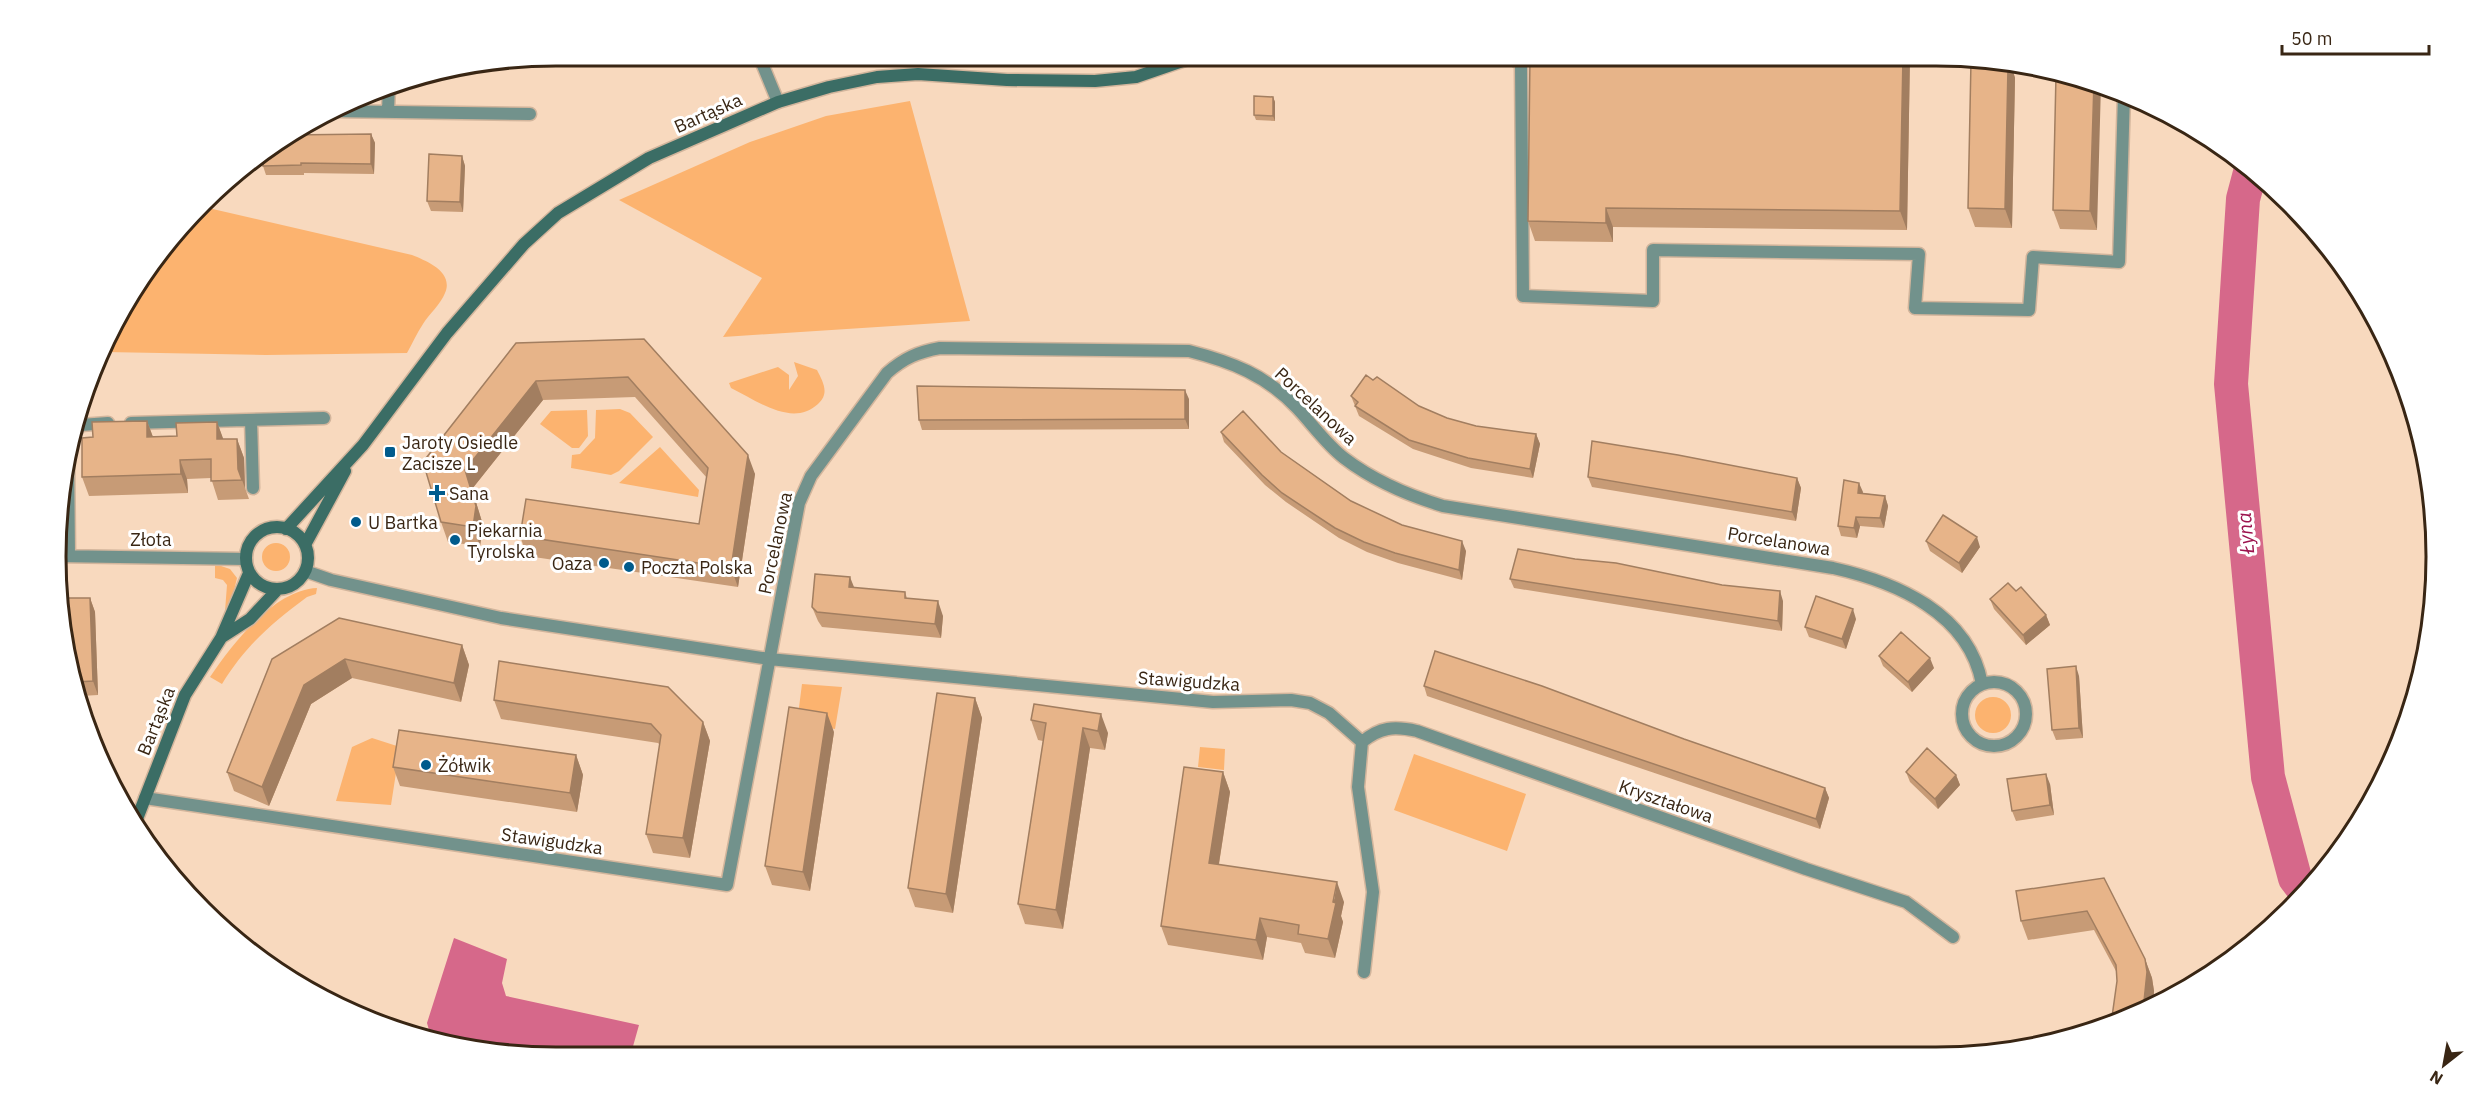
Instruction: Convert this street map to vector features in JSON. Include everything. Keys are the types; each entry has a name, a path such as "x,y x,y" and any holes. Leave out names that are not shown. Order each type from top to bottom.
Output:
{"street":[{"path":"763,66 778,102"},
{"name":"Bartąska","path":"286,529 354,455 447,333 524,244 558,213 650,158 778,102 829,87 876,77 918,74 1045,81 1095,81 1136,77 1168,66"},
{"path":"1521,66 1523,296 1653,301 1653,250 1919,254 1916,308 2030,310 2033,257 2119,262 2124,103"},
{"path":"388,112 389,96"},
{"path":"352,111 530,114"},
{"name":"Porcelanowa","path":"770,659 799,503 804,490 811,476 887,373 917,352 940,348 1039,347 1189,351 1228,361 1273,386 1296,407 1343,458 1393,488 1443,506 1871,576 1899,588 1924,603 1953,627 1968,644 1978,665 1982,684"},
{"path":"85,424 324,418"},
{"path":"250,420 254,488"},
{"name":"Bartąska","path":"221,638 250,619 278,589 291,586 305,571 308,554 305,545 354,455"},
{"path":"69,508 69,556"},
{"path":"278,589 262,585 249,573 246,559 248,546 255,536 267,529 286,529 297,535 305,545"},
{"name":"Złota","path":"69,556 246,559"},
{"name":"Stawigudzka","path":"305,571 331,580 501,618 770,659 1213,702 1291,700 1310,703 1329,713 1362,742"},
{"name":"Bartąska","path":"139,813 185,695 221,638 249,573"},
{"name":"Stawigudzka","path":"145,798 727,885 770,659"},
{"path":"2001,682 2009,685 2021,698 2026,714 2021,731 2008,743 2000,746 1983,744 1975,740 1961,718 1964,701 1969,693 1982,684 2001,682"},
{"name":"Kryształowa","path":"1362,742 1374,732 1387,728 1400,727 1417,731 1806,869 1906,902 1953,937"},
{"path":"1362,742 1358,787 1373,892 1364,972"}],"shaded area":[{"path":"910,101 970,321 723,337 762,278 619,200 750,142 826,116"},
{"path":"211,209 412,255 438,268 446,279 447,286 441,301 421,327 407,353 266,355 111,352 132,311 167,258"},
{"path":"794,362 817,370 823,383 825,392 822,400 808,411 786,413 774,410 731,388 729,383 778,367 789,375 789,390 798,376"},
{"path":"620,409 630,413 653,437 619,471 611,475 571,468 572,455 580,454 595,438 596,410"},
{"path":"587,410 588,436 579,448 572,448 540,424 551,411"},
{"path":"660,447 699,490 698,497 619,483"},
{"path":"276,543 286,547 290,557 286,567 276,571 266,567 262,557 266,547"},
{"path":"215,564 230,569 237,578 232,599 225,611 227,585 223,580 215,578"},
{"path":"317,588 316,594 307,597 260,636 240,658 222,684 210,677 243,634 270,608 301,591"},
{"path":"802,684 842,687 835,729 797,723"},
{"path":"1993,697 2005,703 2011,715 2005,727 1993,733 1981,727 1975,715 1981,703"},
{"path":"372,738 400,747 391,805 336,801 352,747"},
{"path":"1200,747 1225,749 1224,770 1198,767"},
{"path":"1414,754 1526,794 1507,851 1394,810"},
{"path":"454,938 507,959 502,983 506,996 639,1025 633,1047 556,1047 492,1043 461,1038 429,1030 427,1023"}],"building":[{"path":"1530,66 1903,66 1900,211 1606,208 1606,223 1528,221"},
{"path":"1971,67 2008,71 2005,209 1968,208"},
{"path":"2056,81 2094,92 2090,211 2053,210"},
{"path":"1254,96 1273,97 1273,116 1254,115"},
{"path":"371,134 371,164 301,163 301,165 263,166 263,164 307,135"},
{"path":"429,154 462,156 460,202 427,201"},
{"path":"644,339 748,455 731,568 520,536 526,499 699,524 708,468 628,377 536,381 465,470 476,506 473,527 441,522 423,462 516,343"},
{"path":"1366,375 1373,380 1377,377 1419,406 1447,418 1476,426 1536,434 1530,469 1468,458 1409,440 1355,406 1358,402 1351,396"},
{"path":"917,386 1185,390 1185,419 919,420"},
{"path":"1243,411 1281,452 1351,501 1402,525 1462,541 1459,570 1364,542 1335,528 1282,493 1221,432"},
{"path":"147,421 147,437 177,436 176,423 217,422 217,439 237,439 238,469 242,480 211,481 211,459 180,460 181,474 82,477 82,438 93,437 92,422"},
{"path":"1592,441 1797,478 1792,512 1588,477"},
{"path":"1844,480 1859,483 1858,493 1885,496 1880,518 1856,517 1854,528 1838,526"},
{"path":"1943,515 1977,537 1959,563 1926,541"},
{"path":"1518,549 1575,559 1616,563 1722,585 1780,591 1778,621 1510,579"},
{"path":"815,574 850,577 849,587 905,592 905,598 938,601 935,624 817,612 812,607"},
{"path":"2008,583 2016,591 2021,587 2046,615 2023,635 1990,599"},
{"path":"1816,596 1853,609 1842,639 1805,627"},
{"path":"68,598 90,598 93,681 83,682 75,652"},
{"path":"339,618 462,645 454,683 345,659 304,685 262,787 227,772 272,659"},
{"path":"1901,632 1930,658 1908,682 1879,656"},
{"path":"1435,651 1542,686 1825,788 1816,819 1424,686"},
{"path":"499,661 668,687 703,722 683,838 646,834 661,735 651,724 494,700"},
{"path":"2076,666 2079,728 2052,730 2047,669"},
{"path":"937,693 975,698 946,894 908,888"},
{"path":"1034,704 1101,714 1098,731 1083,728 1056,910 1018,904 1046,723 1031,720"},
{"path":"789,707 827,713 803,872 765,866"},
{"path":"399,730 576,755 570,793 393,767"},
{"path":"1927,748 1956,775 1935,799 1906,772"},
{"path":"1184,767 1223,772 1209,863 1337,882 1333,902 1336,903 1328,939 1298,934 1299,925 1260,918 1256,940 1161,926"},
{"path":"2046,774 2050,805 2012,811 2007,779"},
{"path":"2104,878 2145,959 2147,972 2144,1000 2112,1014 2117,981 2116,965 2087,911 2021,921 2016,891"}],"waterway":[{"name":"Łyna","path":"2248,179 2243,199 2231,384 2268,777 2295,878 2300,884"}],"place":[{"name":"Jaroty Osiedle Zacisze L","path":"390,452"},
{"name":"Sana","path":"437,493"},
{"name":"U Bartka","path":"356,522"},
{"name":"Piekarnia Tyrolska","path":"455,540"},
{"name":"Oaza","path":"604,563"},
{"name":"Poczta Polska","path":"629,567"},
{"name":"Żółwik","path":"426,765"}]}
